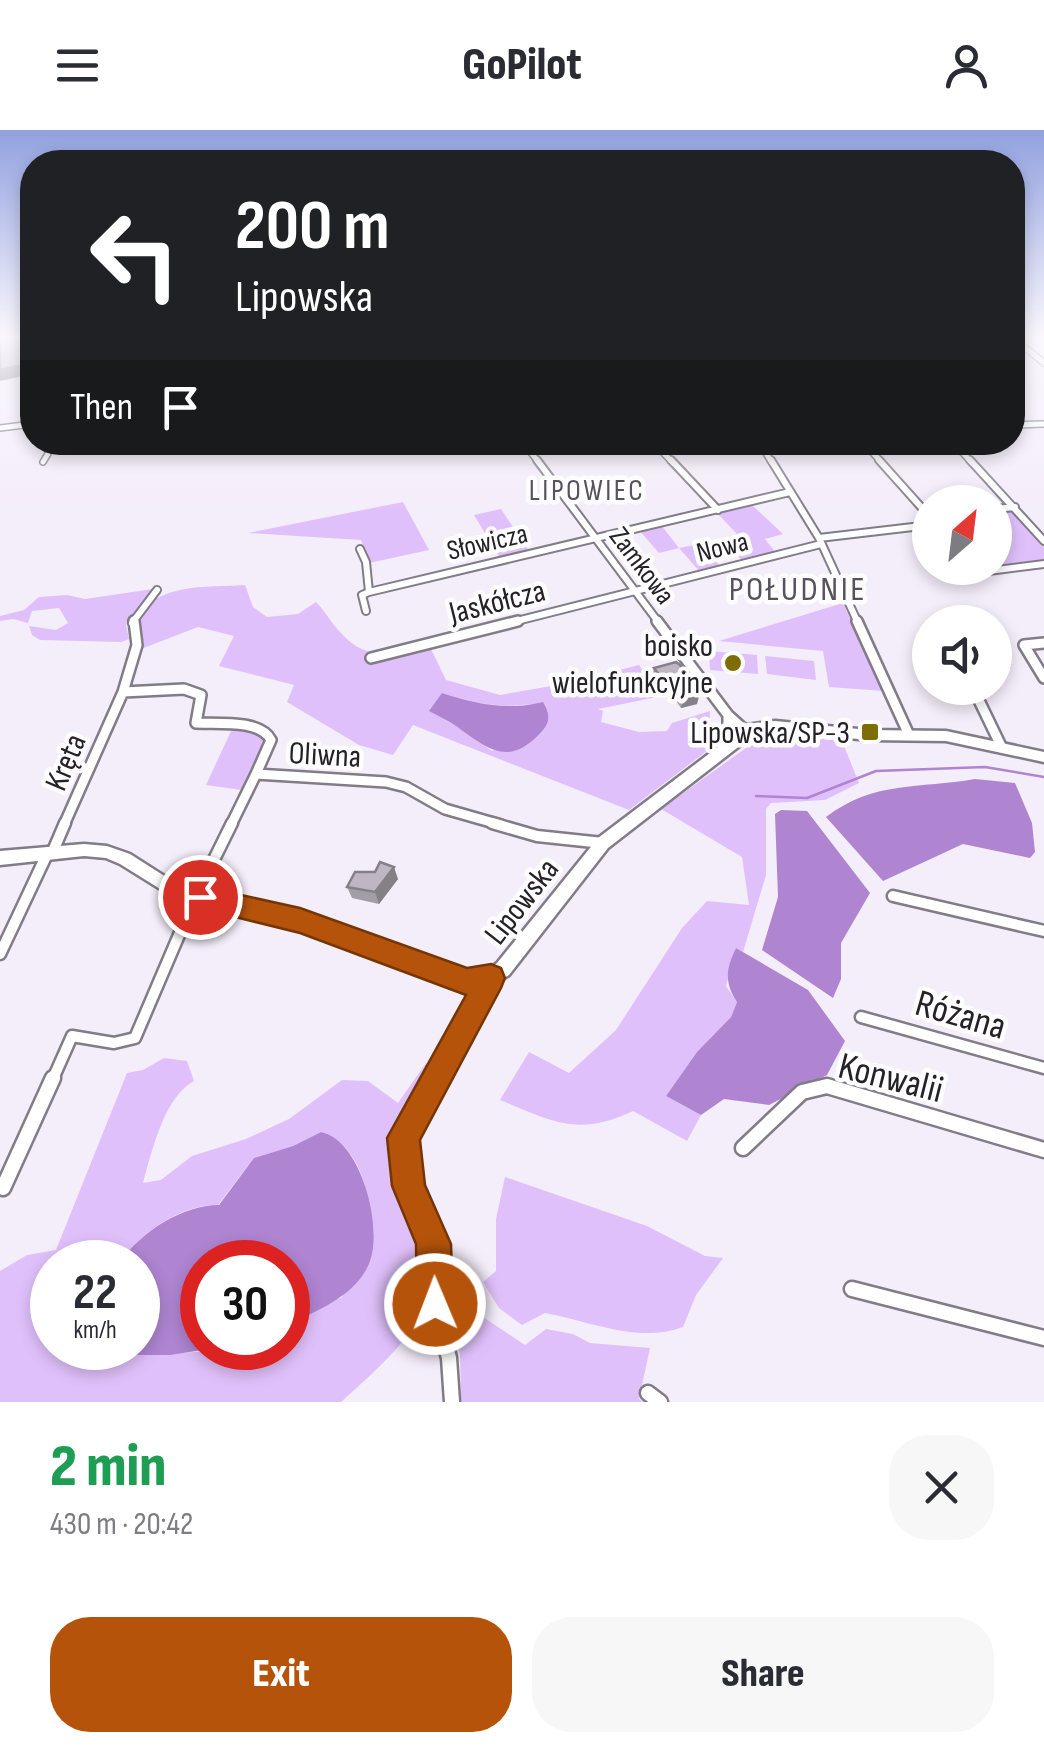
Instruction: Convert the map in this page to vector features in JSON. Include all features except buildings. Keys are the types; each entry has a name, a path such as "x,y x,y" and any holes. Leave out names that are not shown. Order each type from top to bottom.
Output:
{"street":[{"path":"43,462 47,455"},
{"name":"Zamkowa","path":"533,455 737,725"},
{"path":"665,455 718,510"},
{"path":"767,455 820,541 909,734"},
{"path":"874,455 912,498"},
{"path":"965,455 1044,541"},
{"name":"Słowicza","path":"369,592 790,492"},
{"name":"Nowa","path":"634,591 820,541 912,522"},
{"path":"360,549 366,562 369,592 362,595 366,611"},
{"path":"1012,568 1044,564"},
{"path":"122,692 137,645 131,624 157,590"},
{"name":"Jaskółcza","path":"371,658 634,591"},
{"path":"1044,644 1024,646 1044,678"},
{"name":"Oliwna","path":"122,692 184,688 201,695 196,723 256,727 267,732 270,740 256,774 386,782 406,787 445,808 537,836 602,843"},
{"name":"Kręta","path":"0,954 51,852 122,692"},
{"path":"981,705 1002,748"},
{"name":"Lipowska","path":"0,858 51,852 107,852 173,890 300,920 467,982 491,978 503,969 602,843 728,746 737,725 946,736 1044,757"},
{"path":"3,1188 72,1036 114,1043 136,1038 256,774"},
{"path":"893,896 1044,931"},
{"path":"452,1402 449,1358 435,1304 434,1244 409,1186 403,1138 491,978"},
{"name":"Różana","path":"862,1017 1044,1068"},
{"name":"Konwalii","path":"743,1148 802,1092 827,1086 1044,1150"},
{"path":"852,1289 1044,1338"}],"shaded area":[{"path":"403,502 429,550 369,563 361,540 248,533"},
{"path":"751,504 783,534 765,539 776,553 743,561 719,539 737,534 716,512"},
{"path":"501,509 529,551 500,558 474,515"},
{"path":"1012,510 1044,545 1044,561 1012,566"},
{"path":"661,525 679,548 659,553 639,530"},
{"path":"699,544 720,566 700,572 679,548"},
{"path":"245,585 253,607 267,617 298,614 316,602 337,629 361,649 394,654 430,647 446,680 500,695 639,665 658,692 657,697 598,709 603,711 601,722 639,732 667,731 672,723 710,711 708,750 629,810 413,725 393,755 359,745 287,702 294,685 219,666 234,636 198,627 141,649 144,642 135,625 154,601 198,587","holes":["442,693 504,706 543,702 492,751 452,723"]},
{"path":"153,589 126,625 129,639 121,642 40,640 32,635 29,626 56,630 68,623 59,608 32,611 28,623 0,621 0,616 24,610 39,597 67,595 85,599"},
{"path":"843,603 884,691 829,687 823,651 719,641"},
{"name":"boisko wielofunkcyjne","path":"709,651 757,655 758,674 710,670"},
{"path":"765,656 814,661 816,680 767,674"},
{"path":"442,693 492,705 543,702 547,723 520,749 510,752 489,748 429,711"},
{"path":"232,729 254,730 266,740 242,790 206,785"},
{"path":"774,734 842,741 859,783 825,800 771,803 766,809 766,875 743,952 736,948 726,986 737,1002 731,1017 697,1052 666,1096 701,1115 687,1141 633,1111 596,1123 566,1124 500,1100 529,1052 569,1073 616,1030 682,928 707,901 749,905 742,857 661,809 757,740"},
{"path":"975,779 1015,783 1032,823 1035,852 1030,858 963,844 883,881 826,817 844,805 880,791"},
{"path":"781,810 807,811 870,893 841,943 841,979 833,998 762,950 778,897 775,814"},
{"path":"736,948 808,990 845,1041 827,1075 769,1105 724,1099 701,1115 666,1096 697,1052 731,1017 737,1002 728,975"},
{"path":"164,1058 187,1061 194,1081 167,1112 143,1183 161,1180 192,1156 246,1139 289,1119 342,1080 368,1081 398,1103 426,1063 438,1067 400,1131 429,1247 427,1294 414,1327 341,1402 0,1402 0,1271 27,1255 30,1254 30,1370 160,1370 160,1353 180,1352 180,1370 310,1370 310,1313 342,1297 365,1186 349,1152 336,1139 321,1132 254,1158 218,1205 190,1209 139,1240 60,1240 127,1073 143,1070"},
{"path":"321,1132 348,1152 358,1169 374,1232 373,1251 362,1277 333,1302 310,1314 310,1240 180,1240 180,1353 160,1355 160,1240 139,1240 177,1215 219,1205 254,1158"},
{"path":"505,1177 647,1226 705,1256 723,1258 696,1295 683,1327 666,1332 631,1332 545,1313 522,1325 499,1308 483,1282 496,1271 496,1219"},
{"path":"471,1293 483,1317 525,1345 546,1329 573,1334 590,1343 650,1348 639,1399 643,1402 461,1402 460,1353 446,1316"}],"waterway":[{"path":"756,796 807,798 876,771 985,767 1044,777"}],"place":[{"name":"boisko wielofunkcyjne","path":"733,663"},
{"name":"Lipowska/SP-3","path":"870,732"}],"district":[{"name":"LIPOWIEC","path":"587,490"},
{"name":"POŁUDNIE","path":"798,588"}],"route":[{"path":"200,897 300,920 467,982 491,978 403,1138 409,1186 434,1244 435,1304"}]}
